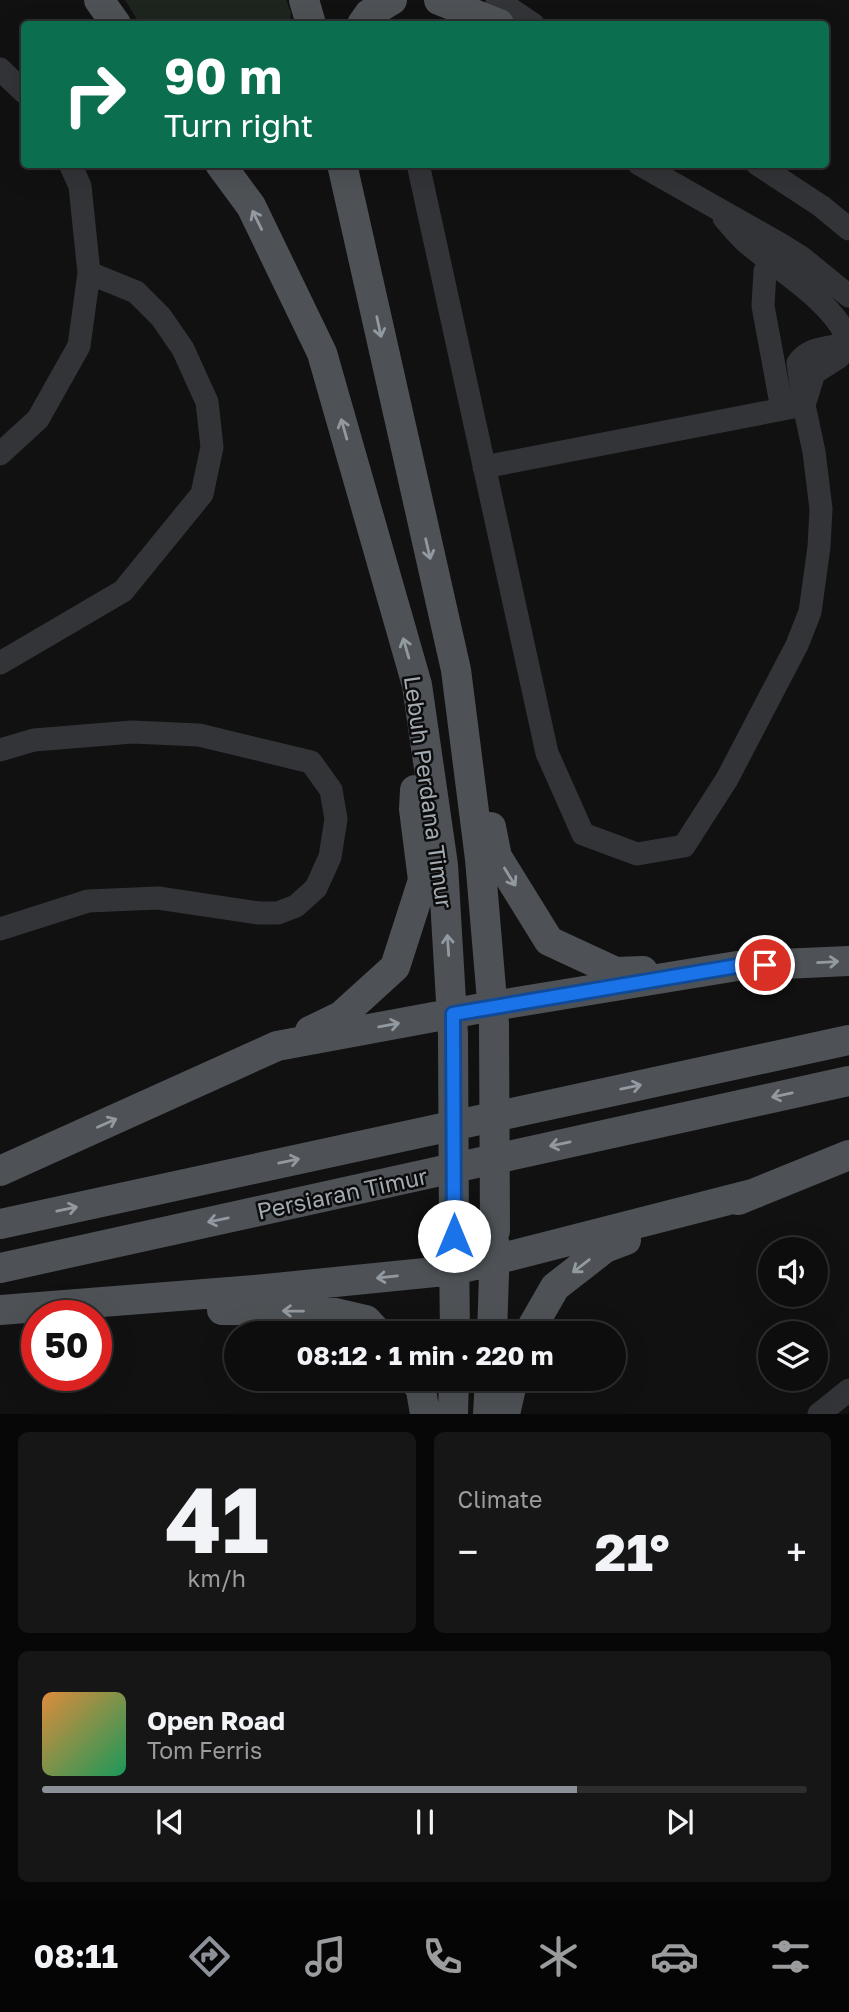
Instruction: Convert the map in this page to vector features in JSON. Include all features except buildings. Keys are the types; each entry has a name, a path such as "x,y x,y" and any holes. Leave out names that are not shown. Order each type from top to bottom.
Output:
{"main road":[{"path":"99,0 114,21"},
{"path":"364,21 369,14 392,0"},
{"path":"439,0 492,21"},
{"name":"Lebuh Perdana Timur","path":"223,168 251,206 322,353 417,685 443,865 453,1024 455,1321"},
{"name":"Lebuh Perdana Timur","path":"343,168 456,670 480,859 494,1017 495,1262 493,1321"},
{"path":"362,168 368,212 369,278"},
{"path":"456,670 497,857 549,941 616,972 849,961"},
{"path":"0,1171 341,1016 395,967 423,880 414,809 417,685"},
{"path":"278,1045 494,1017 737,966"},
{"name":"Persiaran Timur","path":"0,1224 849,1040"},
{"name":"Persiaran Timur","path":"0,1268 849,1080"},
{"path":"535,1321 555,1287 605,1248 756,1193 849,1155"},
{"path":"112,1300 255,1290 455,1270 495,1262 756,1193"},
{"path":"112,1307 327,1311 367,1321"},
{"path":"0,1310 21,1308"},
{"path":"421,1391 425,1413"},
{"path":"453,1413 454,1391"},
{"path":"488,1413 490,1391"},
{"path":"505,1413 510,1391"}],"street":[{"path":"497,0 528,21"},
{"path":"0,69 21,89"},
{"path":"0,454 38,419 79,346 89,273 79,186 72,168"},
{"path":"419,168 547,753 583,834 637,855 684,846 727,779 797,645 810,612 821,509 814,452 793,407 756,288 754,248"},
{"path":"646,168 801,257 849,296"},
{"path":"763,168 821,206 849,229"},
{"path":"715,208 754,248 825,306 841,325 845,348 814,350 803,355 798,363 793,407"},
{"path":"763,306 765,271 776,266"},
{"path":"0,663 123,591 202,494 212,447 207,402 183,349 161,317 136,292 89,273"},
{"path":"484,467 793,407"},
{"path":"0,750 34,740 132,732 199,735 311,762 331,790 336,820 330,858 316,888 296,906 278,913 259,913 158,898 88,901 0,929"},
{"path":"819,1413 849,1390"}],"shaded area":[{"path":"125,0 286,0 291,12 290,21 138,21"}],"route":[{"path":"454,1236 453,1014 737,966 765,965"}]}
